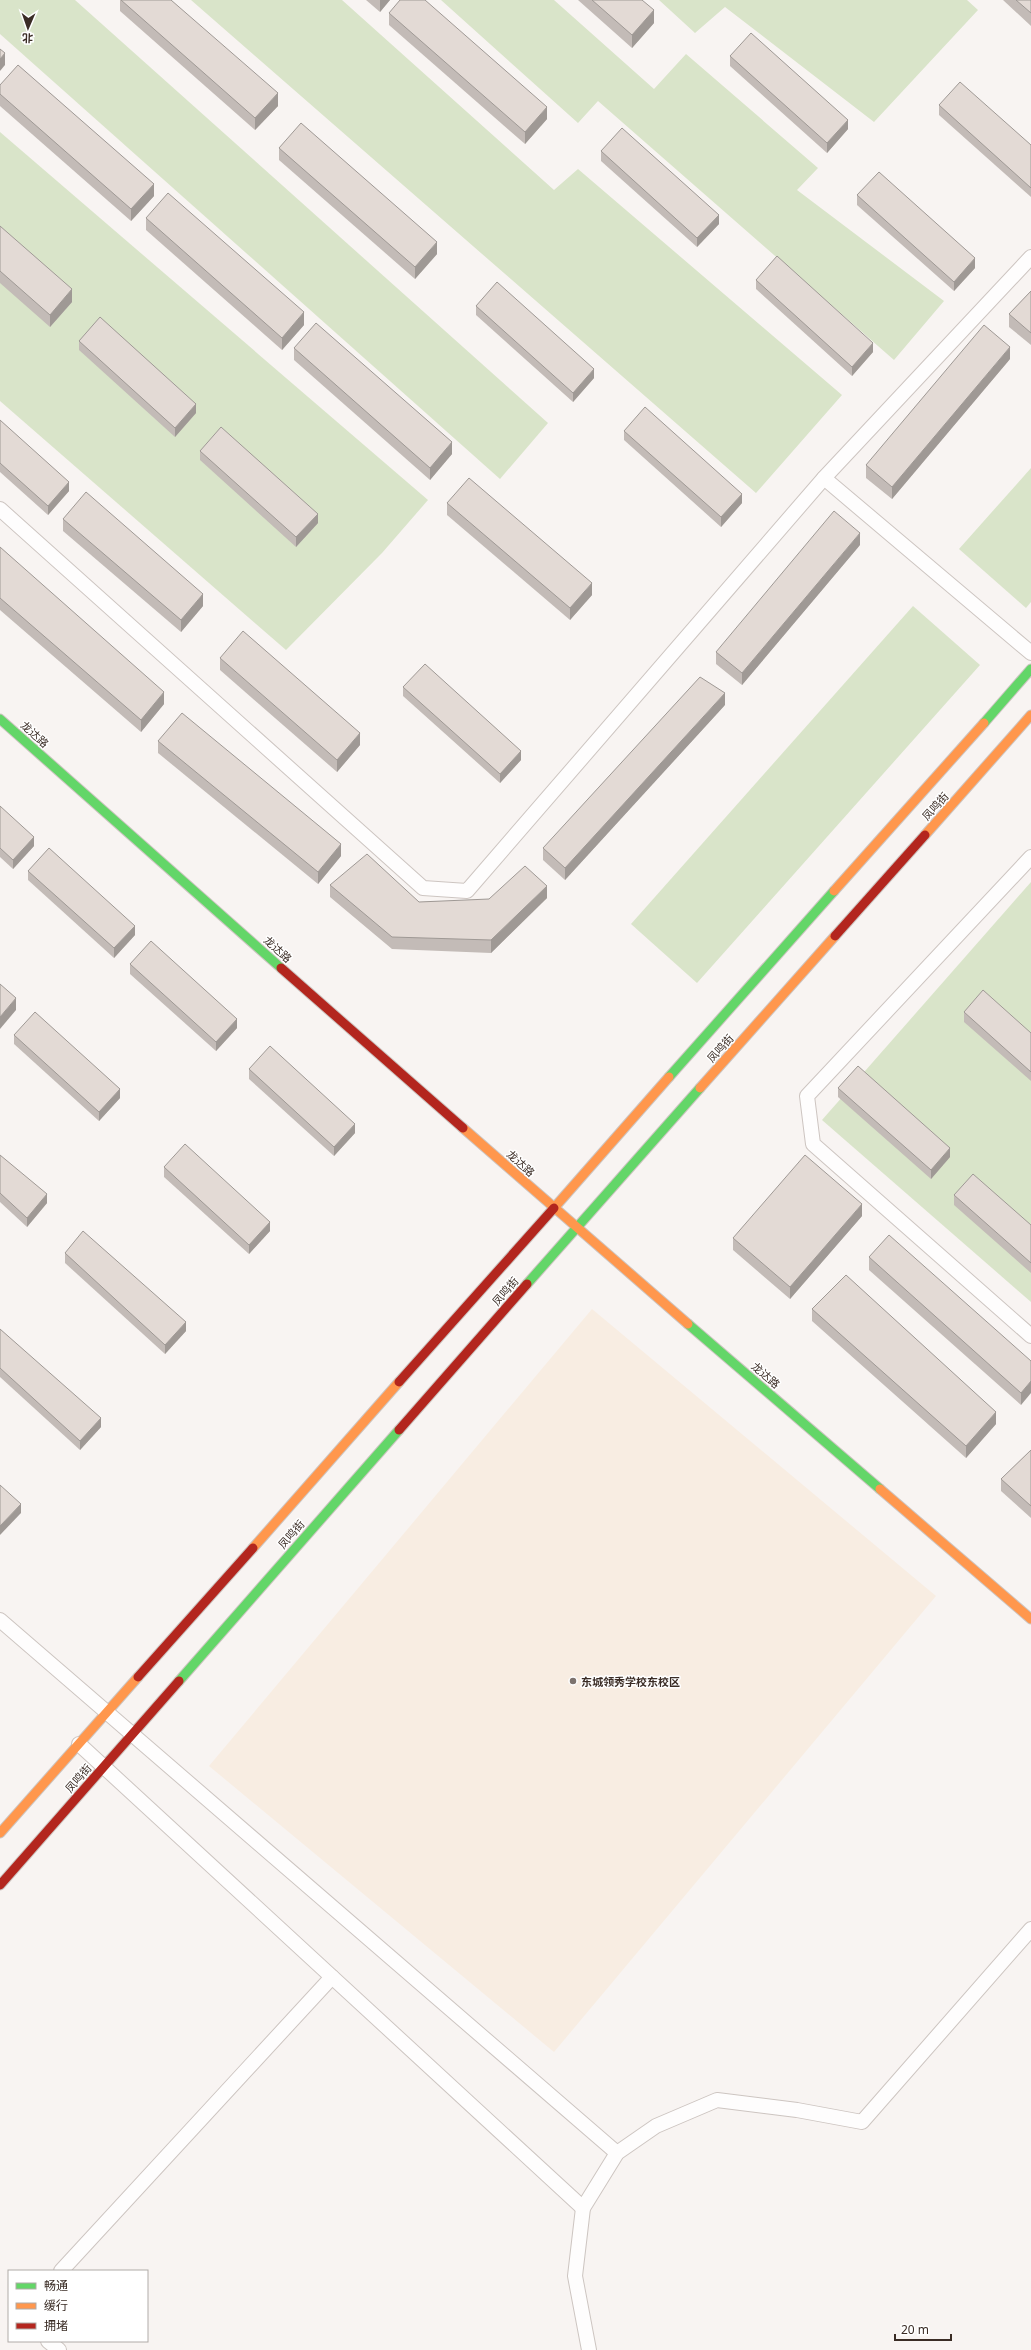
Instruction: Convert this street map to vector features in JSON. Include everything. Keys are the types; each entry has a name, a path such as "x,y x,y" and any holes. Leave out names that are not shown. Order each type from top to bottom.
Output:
{"main road":[{"name":"凤鸣街","path":"0,1833 1031,669"},
{"name":"凤鸣街","path":"0,1885 576,1228 1031,715"},
{"name":"龙达路","path":"0,719 553,1208 1031,1619"}],"street":[{"path":"0,509 423,888 467,891 824,478 1031,257"},
{"path":"824,478 1031,653"},
{"path":"1031,857 807,1096 813,1144 1031,1336"},
{"path":"0,1620 617,2153"},
{"path":"79,1744 583,2208"},
{"path":"589,2350 575,2276 583,2208 617,2153 656,2126 717,2100 797,2110 862,2122 1031,1929"},
{"path":"61,2270 332,1977"},
{"path":"49,2342 59,2350"}],"shaded area":[{"name":"东城领秀学校东校区","path":"592,1309 936,1596 554,2052 209,1766"}],"green space":[{"path":"0,0 75,0 548,423 500,479 0,34"},
{"path":"191,0 342,0 554,190 578,169 842,395 756,493"},
{"path":"441,0 554,0 654,89 686,54 818,168 797,190 944,301 894,360 598,101 578,123"},
{"path":"659,0 967,0 978,10 874,122 725,7 695,33"},
{"path":"0,132 428,500 382,553 286,650 0,401"},
{"path":"1031,468 1031,602 1026,608 959,549"},
{"path":"913,606 980,665 697,983 631,924"},
{"path":"1031,882 1031,1302 822,1120"}],"building":[{"path":"121,0 171,0 278,93 255,118"},
{"path":"400,0 425,0 547,107 525,132 389,13"},
{"path":"592,0 642,0 654,10 632,35"},
{"path":"1016,0 1031,0 1031,13"},
{"path":"751,33 848,120 827,143 730,56"},
{"path":"0,49 5,53 0,59"},
{"path":"18,65 154,184 131,209 0,94 0,85"},
{"path":"960,82 1031,145 1031,188 939,105"},
{"path":"301,123 437,242 415,267 279,148"},
{"path":"622,128 719,215 697,238 601,151"},
{"path":"879,172 975,258 954,282 857,195"},
{"path":"168,193 304,312 282,338 146,218"},
{"path":"0,226 72,289 50,315 0,271"},
{"path":"777,256 873,343 852,367 756,280"},
{"path":"497,282 594,369 573,393 476,306"},
{"path":"1031,291 1031,333 1009,314"},
{"path":"100,317 196,404 175,428 79,341"},
{"path":"316,323 452,442 430,468 294,348"},
{"path":"984,325 1010,347 892,487 866,465"},
{"path":"645,407 742,494 721,517 624,431"},
{"path":"0,420 69,482 48,506 0,463"},
{"path":"221,427 318,514 296,537 200,451"},
{"path":"469,478 592,583 570,608 447,503"},
{"path":"86,492 203,594 181,620 63,519"},
{"path":"834,511 860,533 742,673 716,652"},
{"path":"0,547 164,692 141,720 0,598"},
{"path":"243,631 360,733 337,760 220,658"},
{"path":"425,664 521,751 500,774 403,687"},
{"path":"700,677 725,693 565,868 543,848"},
{"path":"182,713 341,844 318,872 158,741"},
{"path":"0,806 34,837 13,860 0,848"},
{"path":"49,848 135,926 114,948 28,871"},
{"path":"367,854 419,902 489,899 525,866 547,886 491,940 392,937 330,885"},
{"path":"151,941 237,1019 216,1042 130,964"},
{"path":"0,984 16,998 0,1017"},
{"path":"983,990 1031,1033 1031,1072 964,1012"},
{"path":"35,1012 120,1089 99,1112 14,1035"},
{"path":"270,1046 355,1124 334,1147 249,1069"},
{"path":"858,1066 950,1148 931,1170 838,1088"},
{"path":"185,1144 270,1222 249,1245 164,1167"},
{"path":"0,1155 47,1194 27,1218 0,1193"},
{"path":"805,1155 862,1204 790,1287 733,1238"},
{"path":"973,1174 1031,1225 1031,1263 954,1195"},
{"path":"83,1231 186,1322 165,1345 65,1253"},
{"path":"889,1235 1031,1361 1031,1381 1021,1393 869,1257"},
{"path":"846,1275 996,1412 966,1446 812,1309"},
{"path":"0,1329 101,1418 80,1441 0,1368"},
{"path":"1031,1450 1031,1506 1001,1479"},
{"path":"0,1485 21,1504 0,1526"}],"traffic: fast":[{"path":"984,723 1031,669"},
{"path":"0,719 281,968"},
{"path":"669,1077 834,891"},
{"path":"527,1284 700,1088"},
{"path":"688,1324 880,1489"},
{"path":"179,1681 399,1430"}],"traffic: slow":[{"path":"925,835 1031,715"},
{"path":"834,891 984,723"},
{"path":"700,1088 835,936"},
{"path":"554,1208 669,1077"},
{"path":"463,1128 688,1324"},
{"path":"253,1548 399,1382"},
{"path":"880,1489 1031,1619"},
{"path":"0,1833 138,1677"}],"traffic: jam":[{"path":"835,936 925,835"},
{"path":"281,968 463,1128"},
{"path":"399,1382 554,1208"},
{"path":"399,1430 527,1284"},
{"path":"138,1677 253,1548"},
{"path":"0,1885 179,1681"}],"place":[{"name":"东城领秀学校东校区","path":"573,1681"}]}
